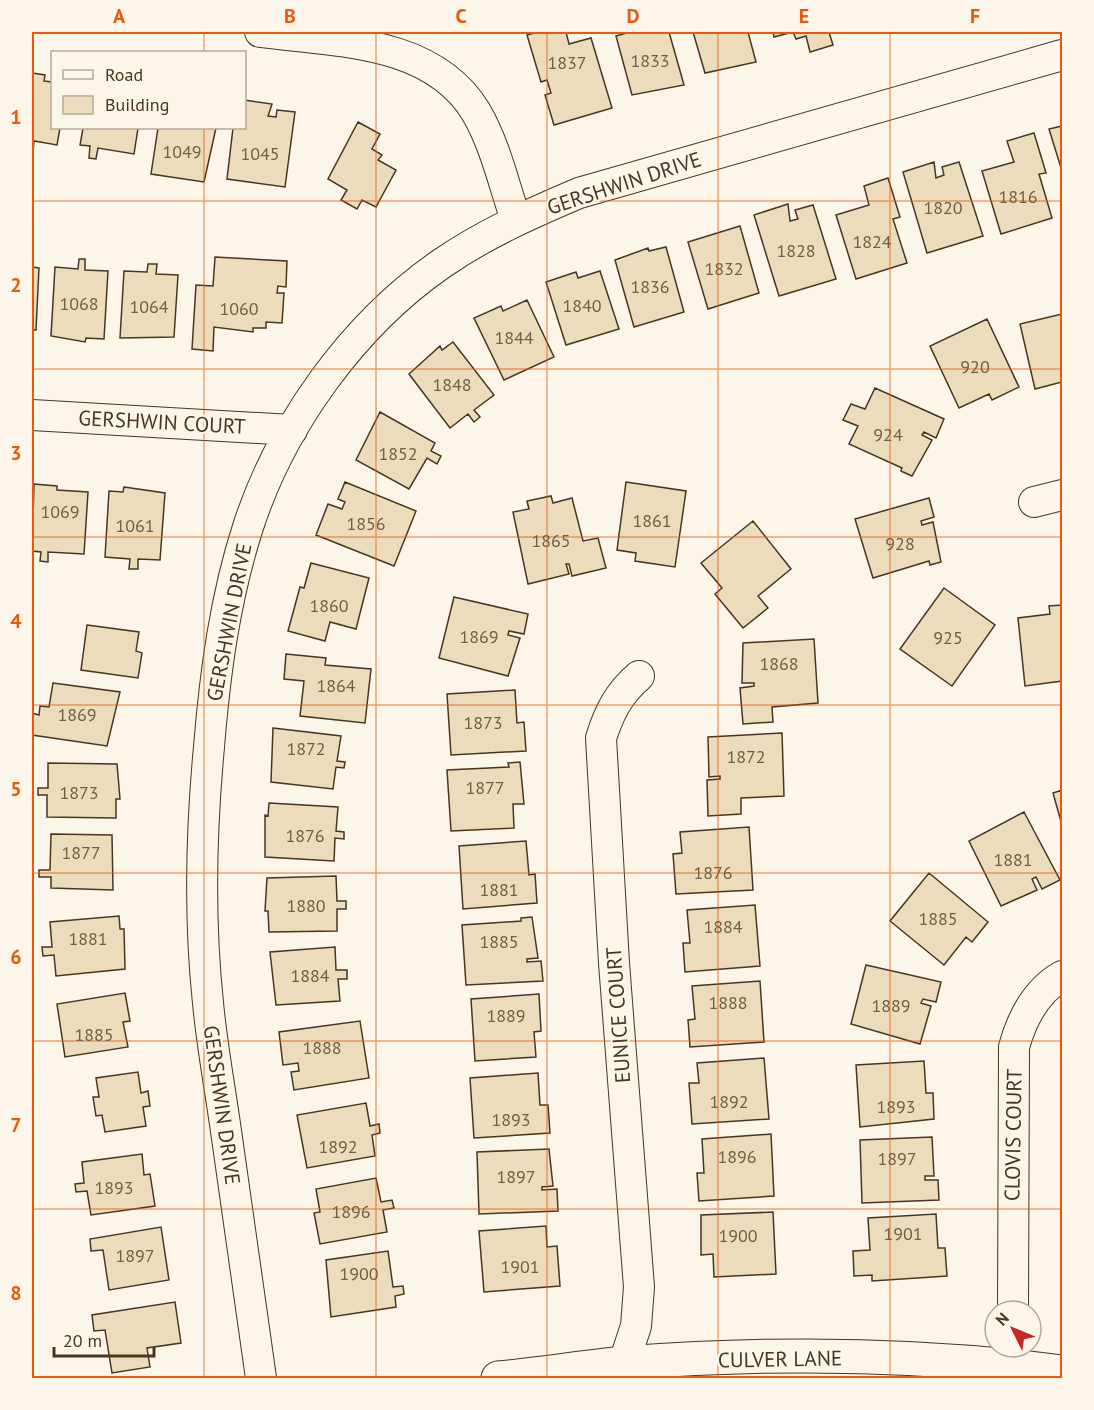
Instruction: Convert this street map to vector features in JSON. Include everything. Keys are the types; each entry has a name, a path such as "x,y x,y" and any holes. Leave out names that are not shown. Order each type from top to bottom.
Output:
{"street":[{"path":"260,32 392,50 423,62 450,81 476,111 516,220"},
{"name":"GERSHWIN DRIVE","path":"261,1378 208,1003 202,897 203,813 214,687 231,590 248,526 268,477 292,430 329,375 356,342 410,288 442,263 516,220 579,193 1062,55"},
{"name":"GERSHWIN COURT","path":"32,415 292,430"},
{"name":"EUNICE COURT","path":"622,1371 636,1326 639,1287 614,963 601,738 610,711 626,687 639,676"},
{"name":"CLOVIS COURT","path":"1012,1299 1014,1047 1020,1025 1035,1000 1062,976"},
{"name":"CULVER LANE","path":"498,1378 622,1371 781,1357 983,1357"},
{"name":"CULVER LANE","path":"1022,1359 1062,1372"}],"building":[{"path":"538,32 566,32 569,44 591,38 612,108 554,125 545,95 551,93 547,80 541,82 527,35"},
{"path":"630,32 669,32 684,85 632,95 616,36"},
{"path":"693,32 748,32 756,62 705,73"},
{"path":"773,32 793,32 774,37"},
{"path":"793,32 829,32 833,45 810,52 806,36 796,39"},
{"path":"32,73 45,75 44,81 51,82 51,129 60,129 57,145 34,141 33,152"},
{"path":"246,100 272,104 268,116 276,117 277,110 295,112 285,187 227,179 233,129 246,129"},
{"path":"358,122 380,134 372,149 382,155 378,160 396,170 376,207 362,200 357,209 341,200 347,190 328,179"},
{"path":"1062,126 1062,171 1049,129"},
{"path":"83,129 138,129 134,154 98,148 96,159 89,158 90,146 80,145"},
{"path":"158,129 216,129 204,182 151,174"},
{"path":"1034,133 1046,173 1039,174 1052,218 1001,234 982,171 1014,162 1007,141"},
{"path":"934,162 936,178 944,175 942,167 959,162 983,236 927,253 903,172"},
{"path":"888,178 900,217 893,219 907,263 856,279 836,215 869,205 864,186"},
{"path":"788,204 790,221 798,219 795,210 813,205 836,279 779,296 754,215"},
{"path":"740,226 759,293 708,309 688,242"},
{"path":"666,247 684,312 634,327 615,260 648,248 649,251"},
{"path":"215,257 287,261 286,287 278,286 277,293 284,293 282,323 266,322 266,328 253,328 253,332 214,327 213,351 192,349 196,285 213,286"},
{"path":"79,259 85,259 85,270 108,271 104,339 86,338 85,342 51,336 55,267 78,269"},
{"path":"148,264 157,264 156,274 178,275 174,337 120,338 124,271 147,272"},
{"path":"32,267 39,268 36,330 32,330"},
{"path":"600,271 619,329 566,345 546,282 576,272 578,278"},
{"path":"527,300 554,357 504,380 474,318 501,306 503,311"},
{"path":"1062,314 1062,382 1035,389 1020,324"},
{"path":"987,319 1019,387 992,400 989,394 959,408 930,346"},
{"path":"453,342 494,395 474,410 480,417 474,422 468,414 450,428 409,374 440,346 442,350"},
{"path":"875,388 944,419 936,438 924,432 922,435 932,440 912,476 901,471 902,468 849,444 858,426 843,420 851,404 865,409"},
{"path":"380,412 435,443 431,451 441,456 437,464 427,458 409,489 356,460"},
{"path":"345,482 416,511 394,566 316,535 328,504 342,509 345,502 338,499"},
{"path":"626,482 686,491 675,567 635,561 636,553 617,550"},
{"path":"34,484 57,486 57,490 88,492 84,554 48,552 48,562 40,561 41,552 32,551"},
{"path":"124,487 165,493 160,560 138,559 138,569 129,569 130,559 105,557 109,491 123,492"},
{"path":"551,496 553,503 572,498 583,541 598,538 606,568 572,576 569,564 566,564 569,574 528,584 513,512 529,509 527,501"},
{"path":"929,498 934,517 921,521 922,525 933,522 941,562 930,565 929,561 873,578 855,519"},
{"path":"753,521 791,569 758,596 768,608 743,628 715,594 722,588 701,563"},
{"path":"311,563 369,578 356,629 330,622 325,641 288,631 300,587 304,588"},
{"path":"944,588 995,625 952,686 900,649"},
{"path":"454,597 528,614 524,634 509,631 508,635 520,638 508,676 439,658"},
{"path":"1062,605 1062,681 1025,686 1018,618 1050,614 1049,606"},
{"path":"87,625 139,632 136,651 142,653 138,678 81,670"},
{"path":"814,639 818,703 772,707 773,722 743,724 740,688 754,686 754,683 742,683 743,643"},
{"path":"286,654 326,658 325,665 371,669 365,723 300,716 304,681 284,679"},
{"path":"53,683 120,692 107,746 32,735 32,713 39,715 40,706 49,707"},
{"path":"515,690 517,723 524,722 526,751 451,755 447,694"},
{"path":"273,728 341,736 337,761 345,762 344,768 336,767 333,789 271,782"},
{"path":"782,733 784,796 741,798 741,814 708,816 707,780 720,779 720,776 709,777 708,737"},
{"path":"520,762 524,804 513,804 514,828 451,831 447,770 509,767 508,763"},
{"path":"48,763 117,764 120,799 116,799 116,818 47,817 47,795 38,795 38,788 48,788"},
{"path":"1062,790 1062,825 1053,793"},
{"path":"269,803 338,807 336,831 344,832 344,839 335,838 334,861 265,857 265,815 268,816"},
{"path":"1024,812 1060,880 1042,889 1036,877 1032,879 1037,890 1001,906 969,841"},
{"path":"749,827 753,890 676,894 673,854 682,853 680,832"},
{"path":"51,834 112,835 113,890 51,888 51,877 39,877 39,870 50,870"},
{"path":"526,841 529,875 535,874 537,903 463,909 459,846"},
{"path":"929,873 988,922 972,942 966,937 944,965 890,921"},
{"path":"336,876 337,901 346,901 346,909 337,909 337,931 269,932 268,911 265,911 267,878"},
{"path":"755,905 760,966 685,972 683,943 690,943 687,910"},
{"path":"119,916 120,929 124,929 125,969 56,976 54,955 43,956 42,947 52,947 50,922"},
{"path":"532,917 538,958 527,959 527,962 541,961 543,981 466,985 462,925 521,921 521,918"},
{"path":"335,947 336,970 347,970 347,979 338,979 340,1001 276,1005 270,952"},
{"path":"866,965 941,982 936,1002 923,999 921,1003 931,1006 920,1044 851,1024"},
{"path":"760,981 764,1042 690,1047 688,1020 695,1019 692,986"},
{"path":"125,993 130,1021 123,1022 128,1047 65,1057 57,1004"},
{"path":"539,994 541,1031 534,1032 536,1057 475,1061 471,999"},
{"path":"360,1021 369,1078 294,1090 291,1072 299,1071 298,1063 283,1065 279,1032"},
{"path":"764,1058 769,1119 692,1124 689,1083 699,1083 697,1063"},
{"path":"924,1061 926,1093 933,1093 934,1119 860,1127 856,1065"},
{"path":"138,1072 141,1093 148,1091 150,1106 143,1107 146,1126 105,1132 102,1115 96,1116 93,1097 99,1097 96,1078"},
{"path":"538,1073 540,1105 548,1105 550,1133 474,1138 470,1078"},
{"path":"366,1103 370,1126 379,1124 380,1133 372,1135 375,1156 307,1168 297,1115"},
{"path":"771,1134 774,1196 699,1201 697,1173 704,1173 702,1139"},
{"path":"932,1137 934,1176 925,1176 925,1180 938,1180 939,1200 862,1203 860,1140"},
{"path":"549,1149 553,1186 542,1187 542,1190 557,1189 558,1211 479,1214 477,1152"},
{"path":"142,1154 144,1175 150,1174 155,1206 91,1215 87,1191 76,1192 75,1184 84,1183 82,1162"},
{"path":"376,1178 381,1202 392,1200 394,1208 383,1210 387,1232 320,1244 314,1213 320,1212 316,1189"},
{"path":"773,1212 776,1274 714,1277 713,1254 701,1255 701,1215"},
{"path":"936,1214 938,1248 945,1248 947,1276 872,1281 872,1275 854,1276 853,1251 870,1250 868,1218"},
{"path":"546,1226 547,1247 557,1246 560,1286 484,1292 479,1231"},
{"path":"161,1227 169,1280 109,1290 103,1250 91,1251 90,1239"},
{"path":"388,1251 393,1287 403,1286 404,1294 395,1296 396,1307 331,1317 326,1260"},
{"path":"175,1302 181,1343 147,1348 150,1367 112,1373 105,1330 94,1331 92,1315"}]}
